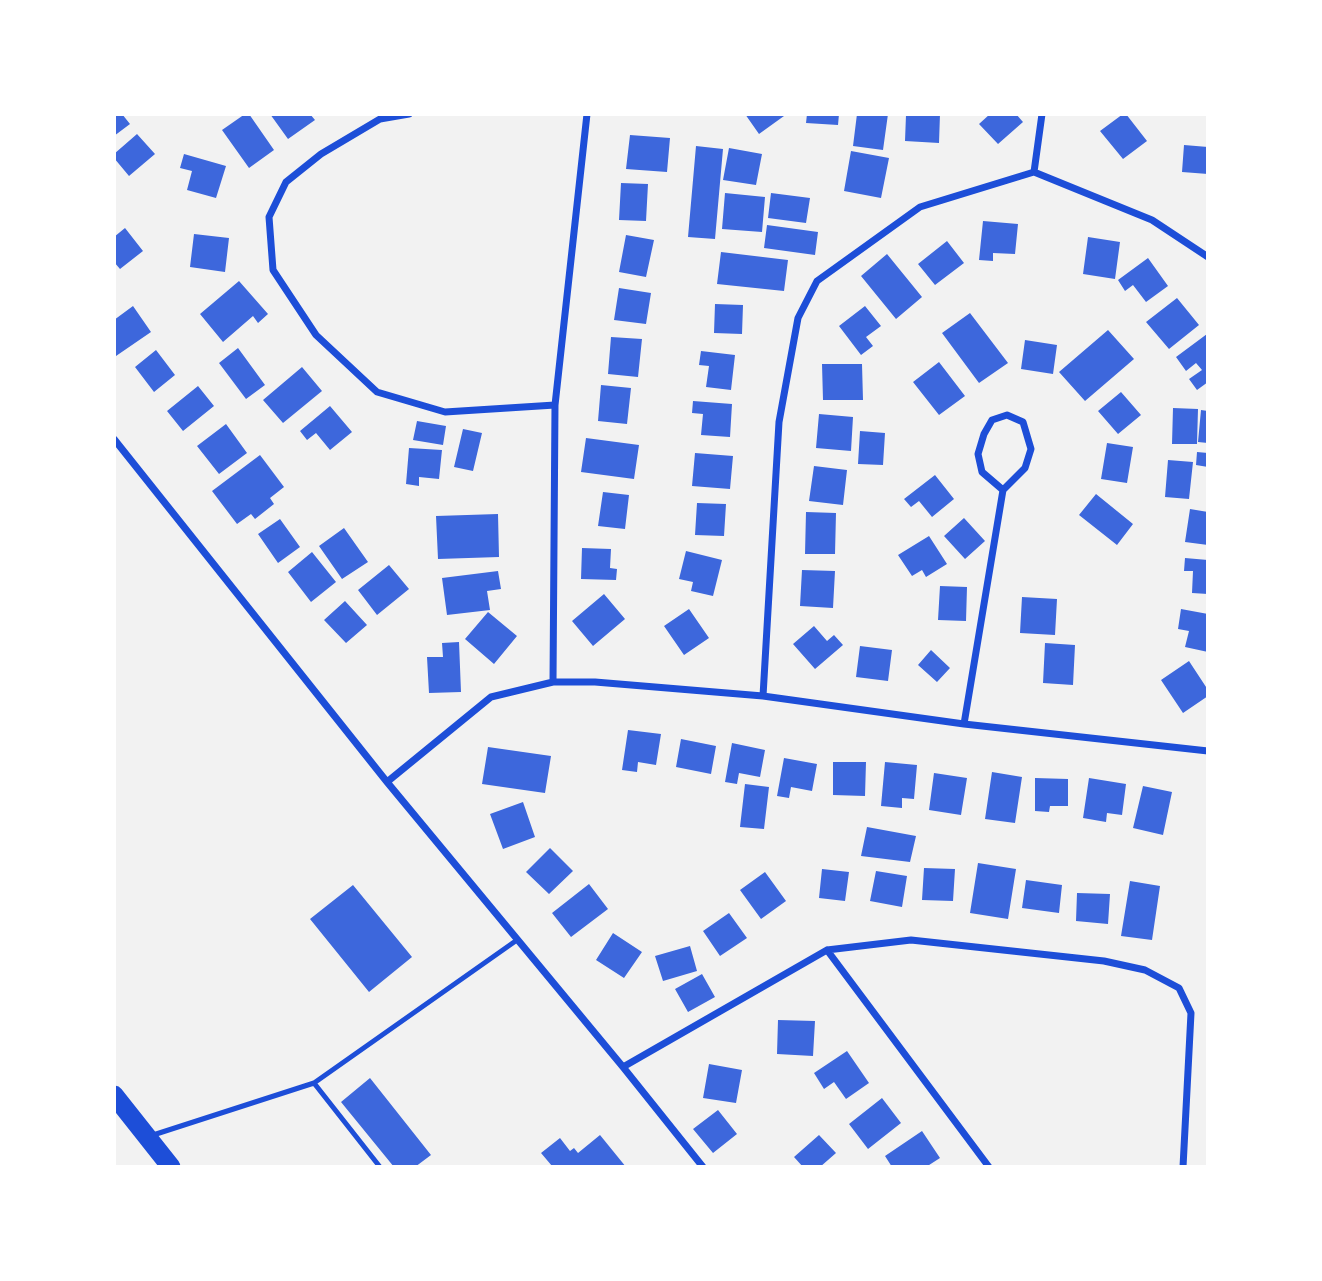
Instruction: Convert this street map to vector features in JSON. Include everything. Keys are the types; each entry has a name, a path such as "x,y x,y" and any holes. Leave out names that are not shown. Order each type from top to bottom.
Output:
{"highway":[{"path":"114,1095 171,1167"}],"street":[{"path":"409,114 380,119 321,155 286,182 269,217 273,270 316,335 377,392 445,412 555,405"},
{"path":"553,682 555,405 587,114"},
{"path":"1034,172 1042,114"},
{"path":"763,696 779,422 798,318 817,281 920,206 1034,172 1152,220 1208,257"},
{"path":"964,724 1003,490 1025,468 1031,449 1023,422 1007,415 992,419 978,454 982,472 1003,490"},
{"path":"114,439 387,782 703,1167"},
{"path":"387,782 491,697 553,682 595,682 763,696 964,724 1208,751"},
{"path":"623,1067 827,950 911,940 1104,961 1145,970 1179,988 1191,1013 1183,1167"},
{"path":"827,950 989,1167"}],"lane":[{"path":"147,1137 314,1083 517,940"},
{"path":"314,1083 380,1167"}],"building":[{"path":"114,114 122,114 130,124 114,136"},
{"path":"249,114 274,150 249,168 222,130"},
{"path":"270,114 310,114 315,120 288,139"},
{"path":"745,114 782,114 784,116 759,134"},
{"path":"807,114 839,114 838,125 806,123"},
{"path":"857,114 888,114 883,150 853,146"},
{"path":"940,114 939,143 905,141 906,115"},
{"path":"990,114 1016,114 1023,122 998,144 979,124"},
{"path":"1126,114 1147,141 1123,159 1100,131"},
{"path":"137,134 155,154 129,176 114,158 114,154"},
{"path":"630,135 670,138 667,172 626,169"},
{"path":"1184,145 1208,147 1208,174 1182,172"},
{"path":"696,146 723,149 715,239 688,237"},
{"path":"729,148 762,154 756,185 723,180"},
{"path":"851,151 889,158 881,198 844,191"},
{"path":"184,154 226,166 216,198 187,190 192,171 180,168"},
{"path":"621,183 648,184 646,221 619,220"},
{"path":"725,193 765,197 762,232 722,229"},
{"path":"771,193 810,198 806,223 768,218"},
{"path":"983,221 1018,224 1015,254 993,253 993,261 979,260"},
{"path":"767,225 818,232 815,255 764,248"},
{"path":"125,228 143,251 120,269 114,262 114,237"},
{"path":"194,234 229,238 225,272 190,267"},
{"path":"626,235 654,240 646,277 619,272"},
{"path":"1088,237 1120,242 1115,279 1083,274"},
{"path":"947,241 964,263 935,285 918,264"},
{"path":"721,252 788,260 784,291 717,284"},
{"path":"887,254 922,297 896,319 861,276"},
{"path":"1148,258 1168,286 1146,302 1133,285 1125,291 1118,280"},
{"path":"239,281 268,314 258,323 253,316 223,342 200,314"},
{"path":"619,288 651,293 646,324 614,320"},
{"path":"1177,298 1199,325 1169,349 1146,322"},
{"path":"715,304 743,305 742,334 714,333"},
{"path":"133,306 151,332 116,356 114,320"},
{"path":"865,306 881,326 866,337 873,346 861,355 839,326"},
{"path":"970,313 1008,363 979,383 942,333"},
{"path":"1108,330 1134,359 1085,401 1059,372"},
{"path":"1207,334 1208,382 1197,390 1189,379 1202,370 1196,363 1186,371 1176,357"},
{"path":"611,337 642,339 638,377 608,374"},
{"path":"1025,340 1057,345 1053,374 1021,369"},
{"path":"238,348 265,385 246,399 219,363"},
{"path":"156,350 175,375 154,392 135,367"},
{"path":"701,351 735,355 731,390 706,387 709,366 699,365"},
{"path":"939,362 965,396 939,415 913,382"},
{"path":"822,364 862,364 863,400 823,400"},
{"path":"302,367 322,391 283,423 263,400"},
{"path":"601,385 631,388 627,424 598,421"},
{"path":"198,386 214,406 183,431 167,411"},
{"path":"1121,392 1141,415 1118,434 1098,411"},
{"path":"693,401 732,404 730,437 701,435 703,414 692,413"},
{"path":"330,406 352,432 330,450 316,433 307,440 300,431"},
{"path":"1173,408 1198,409 1197,444 1172,444"},
{"path":"1201,410 1208,411 1208,443 1198,442"},
{"path":"819,414 853,417 851,451 816,448"},
{"path":"417,421 446,426 443,445 413,440"},
{"path":"226,424 247,453 219,474 197,446"},
{"path":"463,429 482,433 473,471 454,467"},
{"path":"860,431 885,433 883,465 858,464"},
{"path":"586,438 639,445 634,479 581,472"},
{"path":"1107,443 1133,447 1127,483 1101,479"},
{"path":"409,448 442,450 439,479 419,477 419,486 406,484"},
{"path":"1197,452 1208,453 1208,467 1196,465"},
{"path":"695,453 733,456 730,489 692,486"},
{"path":"260,455 284,487 270,498 274,504 255,519 251,514 237,524 212,491"},
{"path":"1168,460 1193,462 1189,499 1165,497"},
{"path":"814,466 847,470 843,505 809,501"},
{"path":"935,475 954,499 932,517 919,501 911,507 904,499"},
{"path":"603,492 629,495 625,529 598,526"},
{"path":"1096,494 1133,524 1117,545 1079,515"},
{"path":"697,503 726,504 724,536 695,535"},
{"path":"1190,509 1208,512 1208,545 1185,542"},
{"path":"806,512 836,513 835,554 805,554"},
{"path":"498,514 499,557 438,559 436,516"},
{"path":"964,518 985,541 965,559 944,536"},
{"path":"280,519 300,547 278,563 258,534"},
{"path":"344,528 368,562 342,579 319,546"},
{"path":"929,536 947,564 926,577 922,570 912,576 898,555"},
{"path":"582,548 611,549 610,568 617,569 616,580 581,579"},
{"path":"686,551 722,560 713,596 691,591 693,582 679,579"},
{"path":"312,552 336,582 311,602 288,572"},
{"path":"1185,558 1208,560 1208,594 1192,593 1193,571 1184,571"},
{"path":"389,565 409,589 377,615 358,590"},
{"path":"802,570 835,571 833,608 800,606"},
{"path":"498,571 501,589 487,591 490,610 447,615 442,578"},
{"path":"940,586 967,587 966,621 938,620"},
{"path":"604,594 625,619 593,646 572,621"},
{"path":"1022,597 1057,599 1055,635 1020,633"},
{"path":"345,601 367,625 346,643 324,620"},
{"path":"689,609 709,638 684,655 664,626"},
{"path":"1181,609 1208,614 1208,652 1185,647 1189,631 1178,629"},
{"path":"488,612 517,636 494,664 465,639"},
{"path":"814,626 827,641 834,635 843,645 815,669 793,644"},
{"path":"459,642 461,692 429,693 427,657 443,657 442,643"},
{"path":"1045,643 1075,645 1073,685 1043,683"},
{"path":"860,646 892,650 888,681 856,677"},
{"path":"931,650 950,668 937,682 918,665"},
{"path":"1189,661 1208,690 1208,696 1183,713 1161,680"},
{"path":"628,730 661,734 656,765 638,762 637,772 622,770"},
{"path":"681,739 716,746 711,774 676,767"},
{"path":"732,743 765,750 760,777 739,773 737,784 725,782"},
{"path":"488,747 551,756 545,793 482,784"},
{"path":"784,758 817,764 812,791 791,787 789,798 777,796"},
{"path":"833,762 866,762 865,796 833,795"},
{"path":"885,762 917,765 914,799 902,798 902,808 881,806"},
{"path":"992,772 1022,777 1015,823 985,819"},
{"path":"934,773 967,778 961,815 929,810"},
{"path":"1035,778 1068,779 1068,806 1050,806 1049,812 1035,811"},
{"path":"1089,778 1126,784 1122,815 1107,813 1106,822 1083,818"},
{"path":"745,784 769,787 764,829 740,827"},
{"path":"1143,786 1172,792 1163,835 1133,828"},
{"path":"523,802 535,837 503,849 490,814"},
{"path":"867,827 916,836 910,862 861,856"},
{"path":"550,848 573,871 549,894 526,872"},
{"path":"978,863 1016,869 1008,919 970,913"},
{"path":"924,868 955,869 953,901 922,900"},
{"path":"822,869 849,872 845,901 819,898"},
{"path":"876,871 907,876 902,907 870,901"},
{"path":"765,872 786,901 761,919 740,890"},
{"path":"1026,880 1062,885 1059,913 1022,908"},
{"path":"1130,881 1160,886 1152,940 1121,936"},
{"path":"589,884 608,909 571,937 552,913"},
{"path":"353,885 412,957 369,992 310,919"},
{"path":"1077,893 1110,894 1108,924 1076,921"},
{"path":"729,913 747,938 720,956 703,931"},
{"path":"613,933 642,952 624,978 596,960"},
{"path":"690,946 697,971 663,981 655,956"},
{"path":"702,974 715,997 688,1012 675,989"},
{"path":"778,1020 815,1021 813,1056 777,1054"},
{"path":"847,1051 869,1083 846,1099 834,1082 824,1089 814,1073"},
{"path":"709,1064 742,1070 736,1103 703,1098"},
{"path":"370,1078 431,1155 415,1167 394,1167 341,1102"},
{"path":"882,1098 901,1123 868,1149 849,1124"},
{"path":"718,1110 737,1134 713,1153 693,1129"},
{"path":"922,1131 940,1158 926,1167 892,1167 885,1156"},
{"path":"600,1135 626,1167 550,1167 552,1166 541,1153 560,1138 570,1151 574,1148 578,1153"},
{"path":"819,1135 836,1153 820,1167 803,1167 794,1157"}]}
